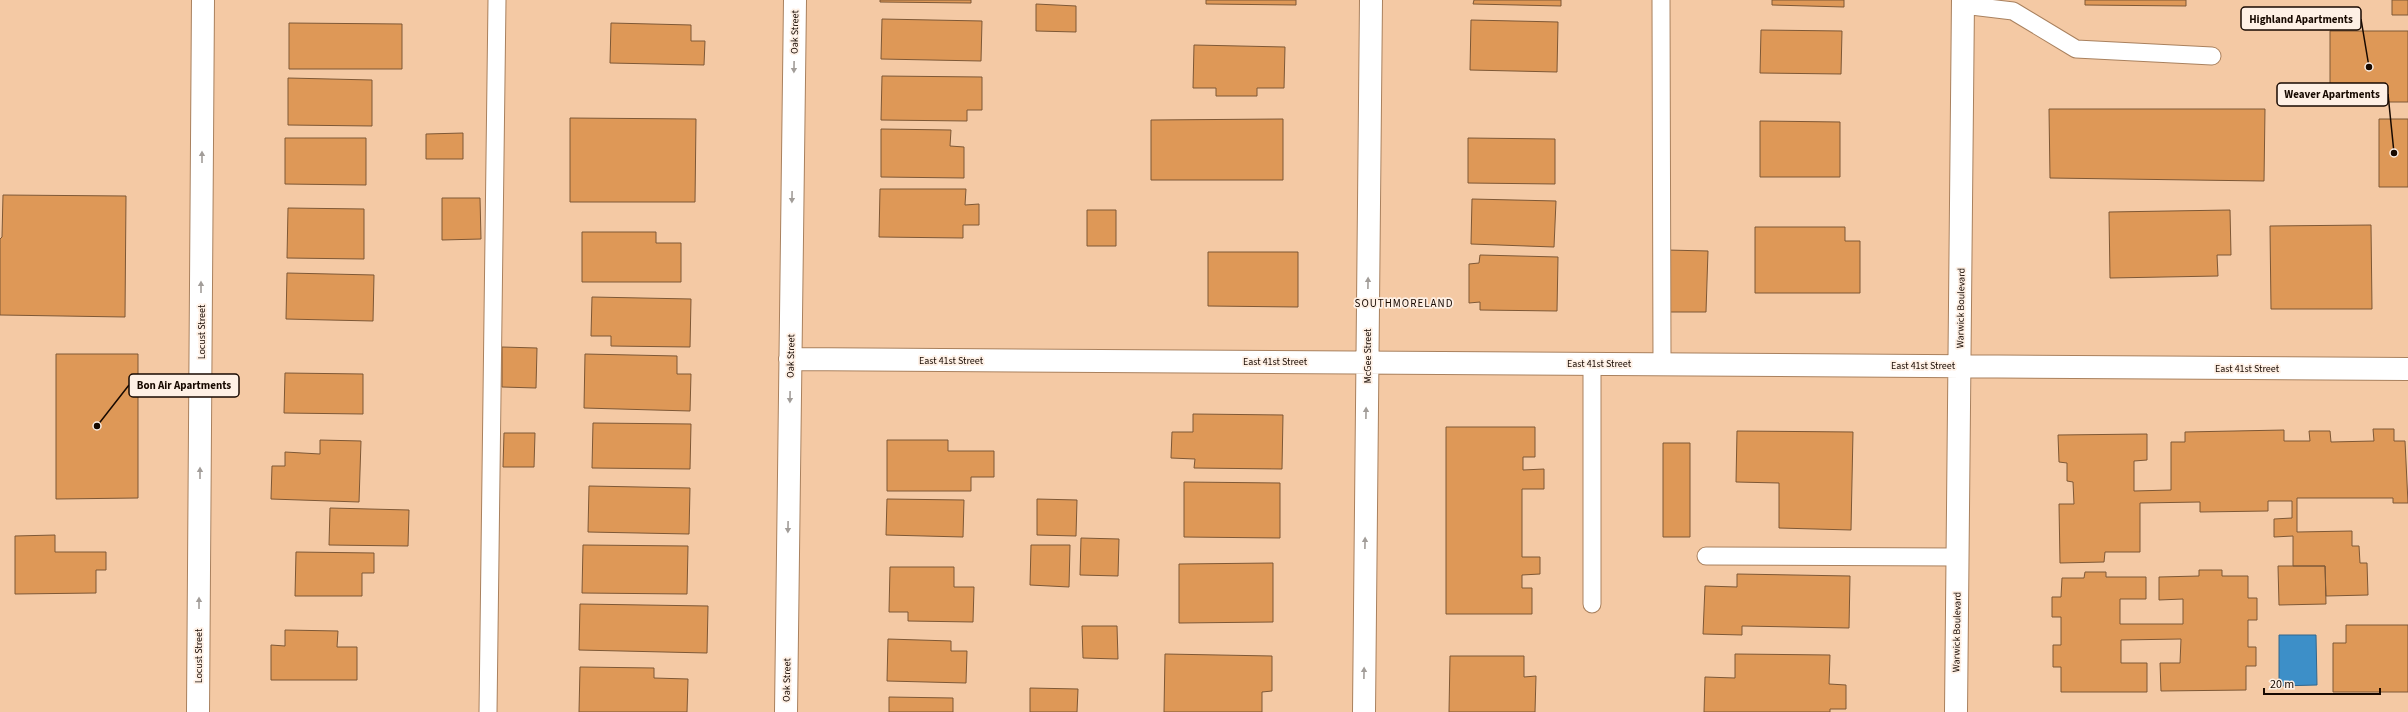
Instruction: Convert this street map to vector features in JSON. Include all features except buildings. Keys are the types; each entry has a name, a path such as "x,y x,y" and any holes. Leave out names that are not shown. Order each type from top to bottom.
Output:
{"street":[{"name":"Locust Street","path":"198,712 203,0"},
{"name":"Oak Street","path":"786,712 795,0"},
{"name":"McGee Street","path":"1364,712 1371,0"},
{"name":"Warwick Boulevard","path":"1956,712 1962,2"},
{"name":"East 41st Street","path":"790,359 1662,363 2408,369"}],"lane":[{"path":"488,712 497,0"},
{"path":"1661,0 1662,363"},
{"path":"1962,2 2013,11 2076,49 2212,56"},
{"path":"1592,363 1592,604"},
{"path":"1706,556 1957,557"}],"water":[{"path":"2279,635 2316,635 2317,685 2279,686"}],"place":[{"name":"Highland Apartments","path":"2369,67"},
{"name":"Weaver Apartments","path":"2394,153"},
{"name":"Bon Air Apartments","path":"97,426"}],"district":[{"name":"SOUTHMORELAND","path":"1404,303"}]}
